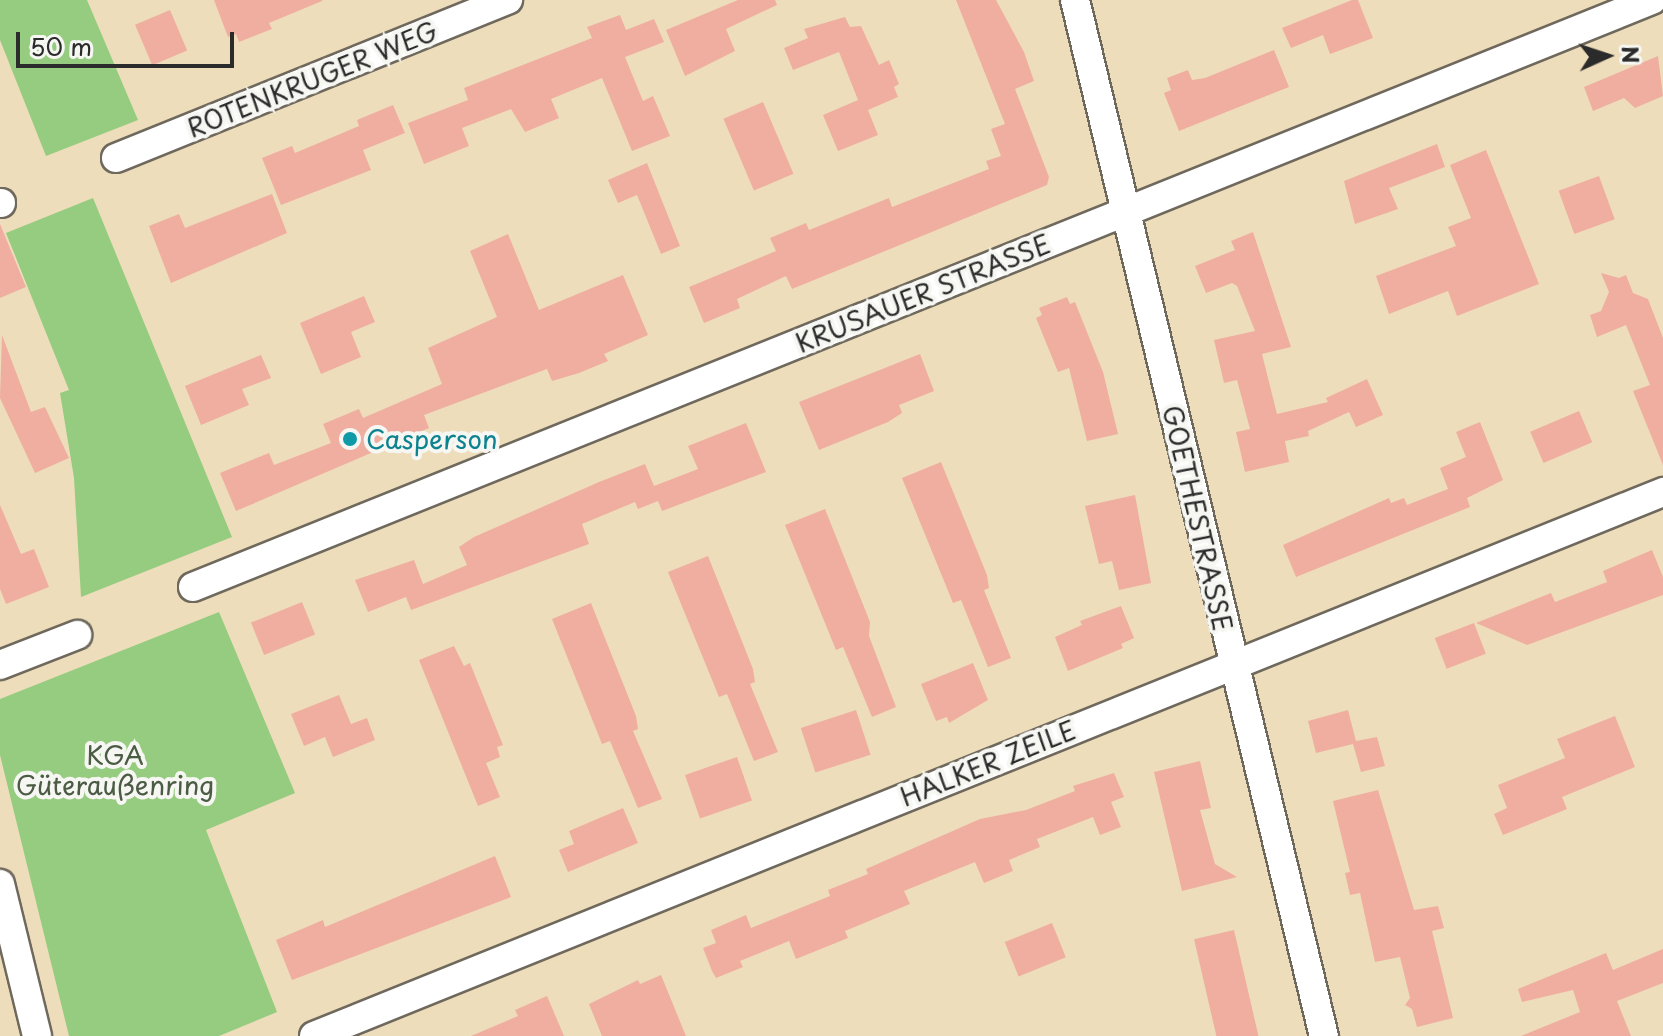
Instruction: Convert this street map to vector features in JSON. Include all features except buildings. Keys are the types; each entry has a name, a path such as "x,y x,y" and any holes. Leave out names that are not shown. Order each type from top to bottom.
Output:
{"street":[{"name":"ROTENKRUGER WEG","path":"116,158 508,0"},
{"name":"GOETHESTRASSE","path":"1075,0 1324,1036"},
{"name":"KRUSAUER STRASSE","path":"193,587 1652,0"},
{"name":"HALKER ZEILE","path":"314,1036 1232,663 1663,492"},
{"path":"0,665 77,635"},
{"path":"0,884 37,1036"}],"green space":[{"path":"0,0 87,0 138,120 46,156 0,40"},
{"path":"93,198 232,537 81,597 74,478 60,393 69,390 6,233"},
{"name":"KGA Güteraußenring","path":"219,612 295,793 206,830 277,1012 219,1036 69,1036 0,755 0,699"}],"place":[{"name":"Casperson","path":"350,439"}]}
